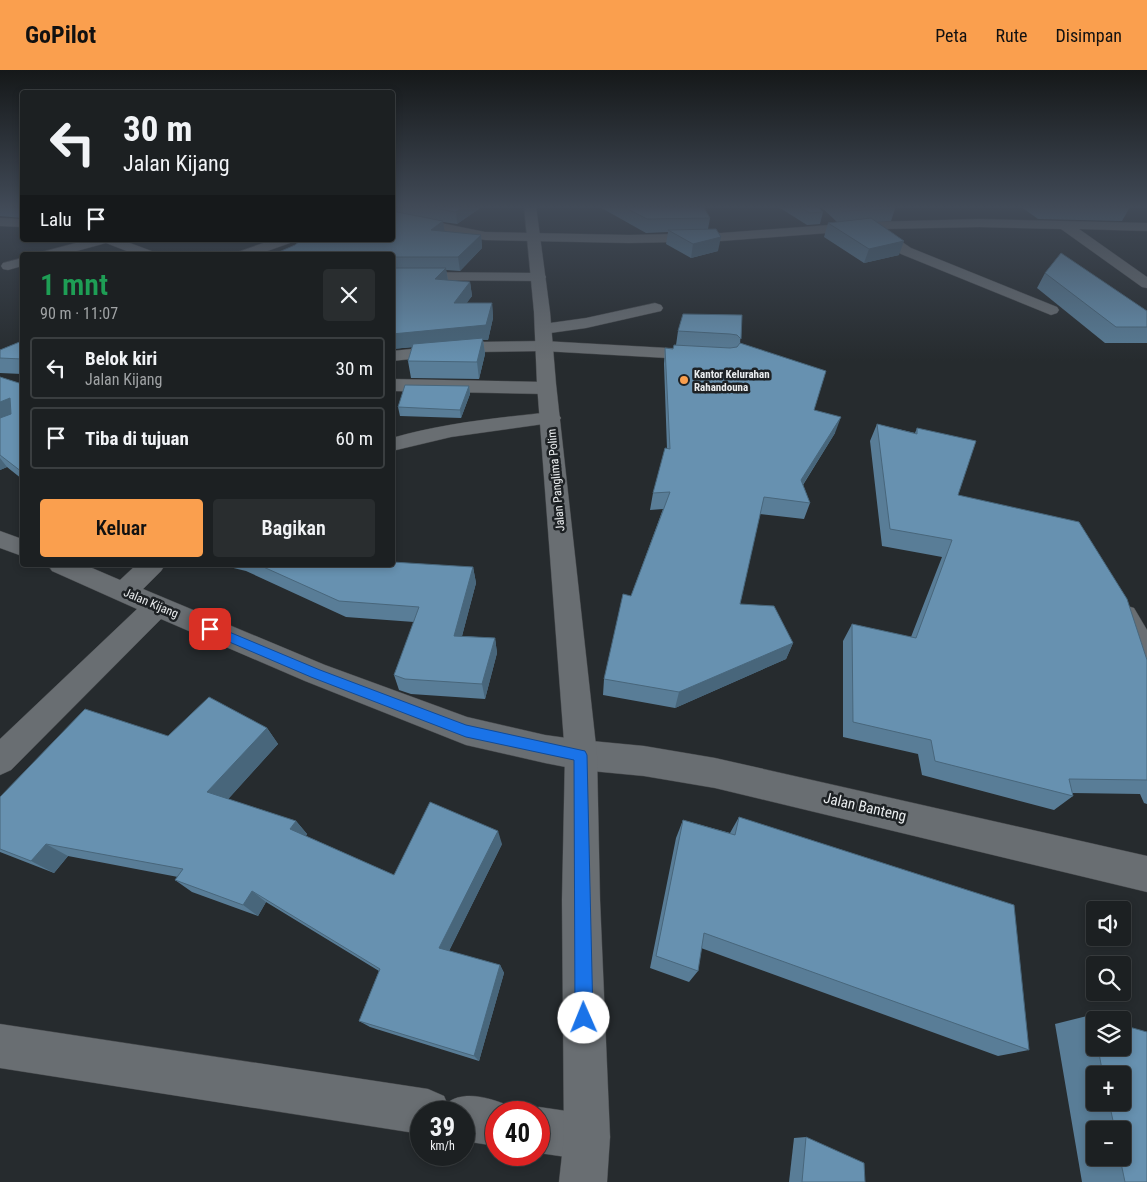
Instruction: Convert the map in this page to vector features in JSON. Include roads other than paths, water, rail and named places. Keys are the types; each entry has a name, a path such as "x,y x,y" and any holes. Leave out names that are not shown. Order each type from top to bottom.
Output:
{"street":[{"name":"Jalan Panglima Polim","path":"536,258 539,277 545,388 551,418 581,755 581,900 587,1137 583,1182"},
{"path":"923,258 1051,310"},
{"path":"1110,258 1147,284"},
{"path":"8,266 20,263"},
{"path":"395,276 539,277"},
{"path":"395,356 478,347 543,337 586,323 655,308"},
{"path":"543,337 717,356"},
{"path":"395,385 545,388"},
{"path":"395,445 423,435 455,429 551,418"},
{"path":"0,539 20,547"},
{"name":"Jalan Kijang","path":"66,567 316,673 466,731 581,755"},
{"path":"124,592 150,567"},
{"path":"1116,600 1147,655"},
{"path":"0,760 157,606"},
{"name":"Jalan Banteng","path":"581,755 644,761 715,773 1147,874"},
{"path":"0,1046 410,1109"},
{"path":"550,1132 587,1137"}],"place":[{"name":"Kantor Kelurahan Rahandouna","path":"684,380"}]}
